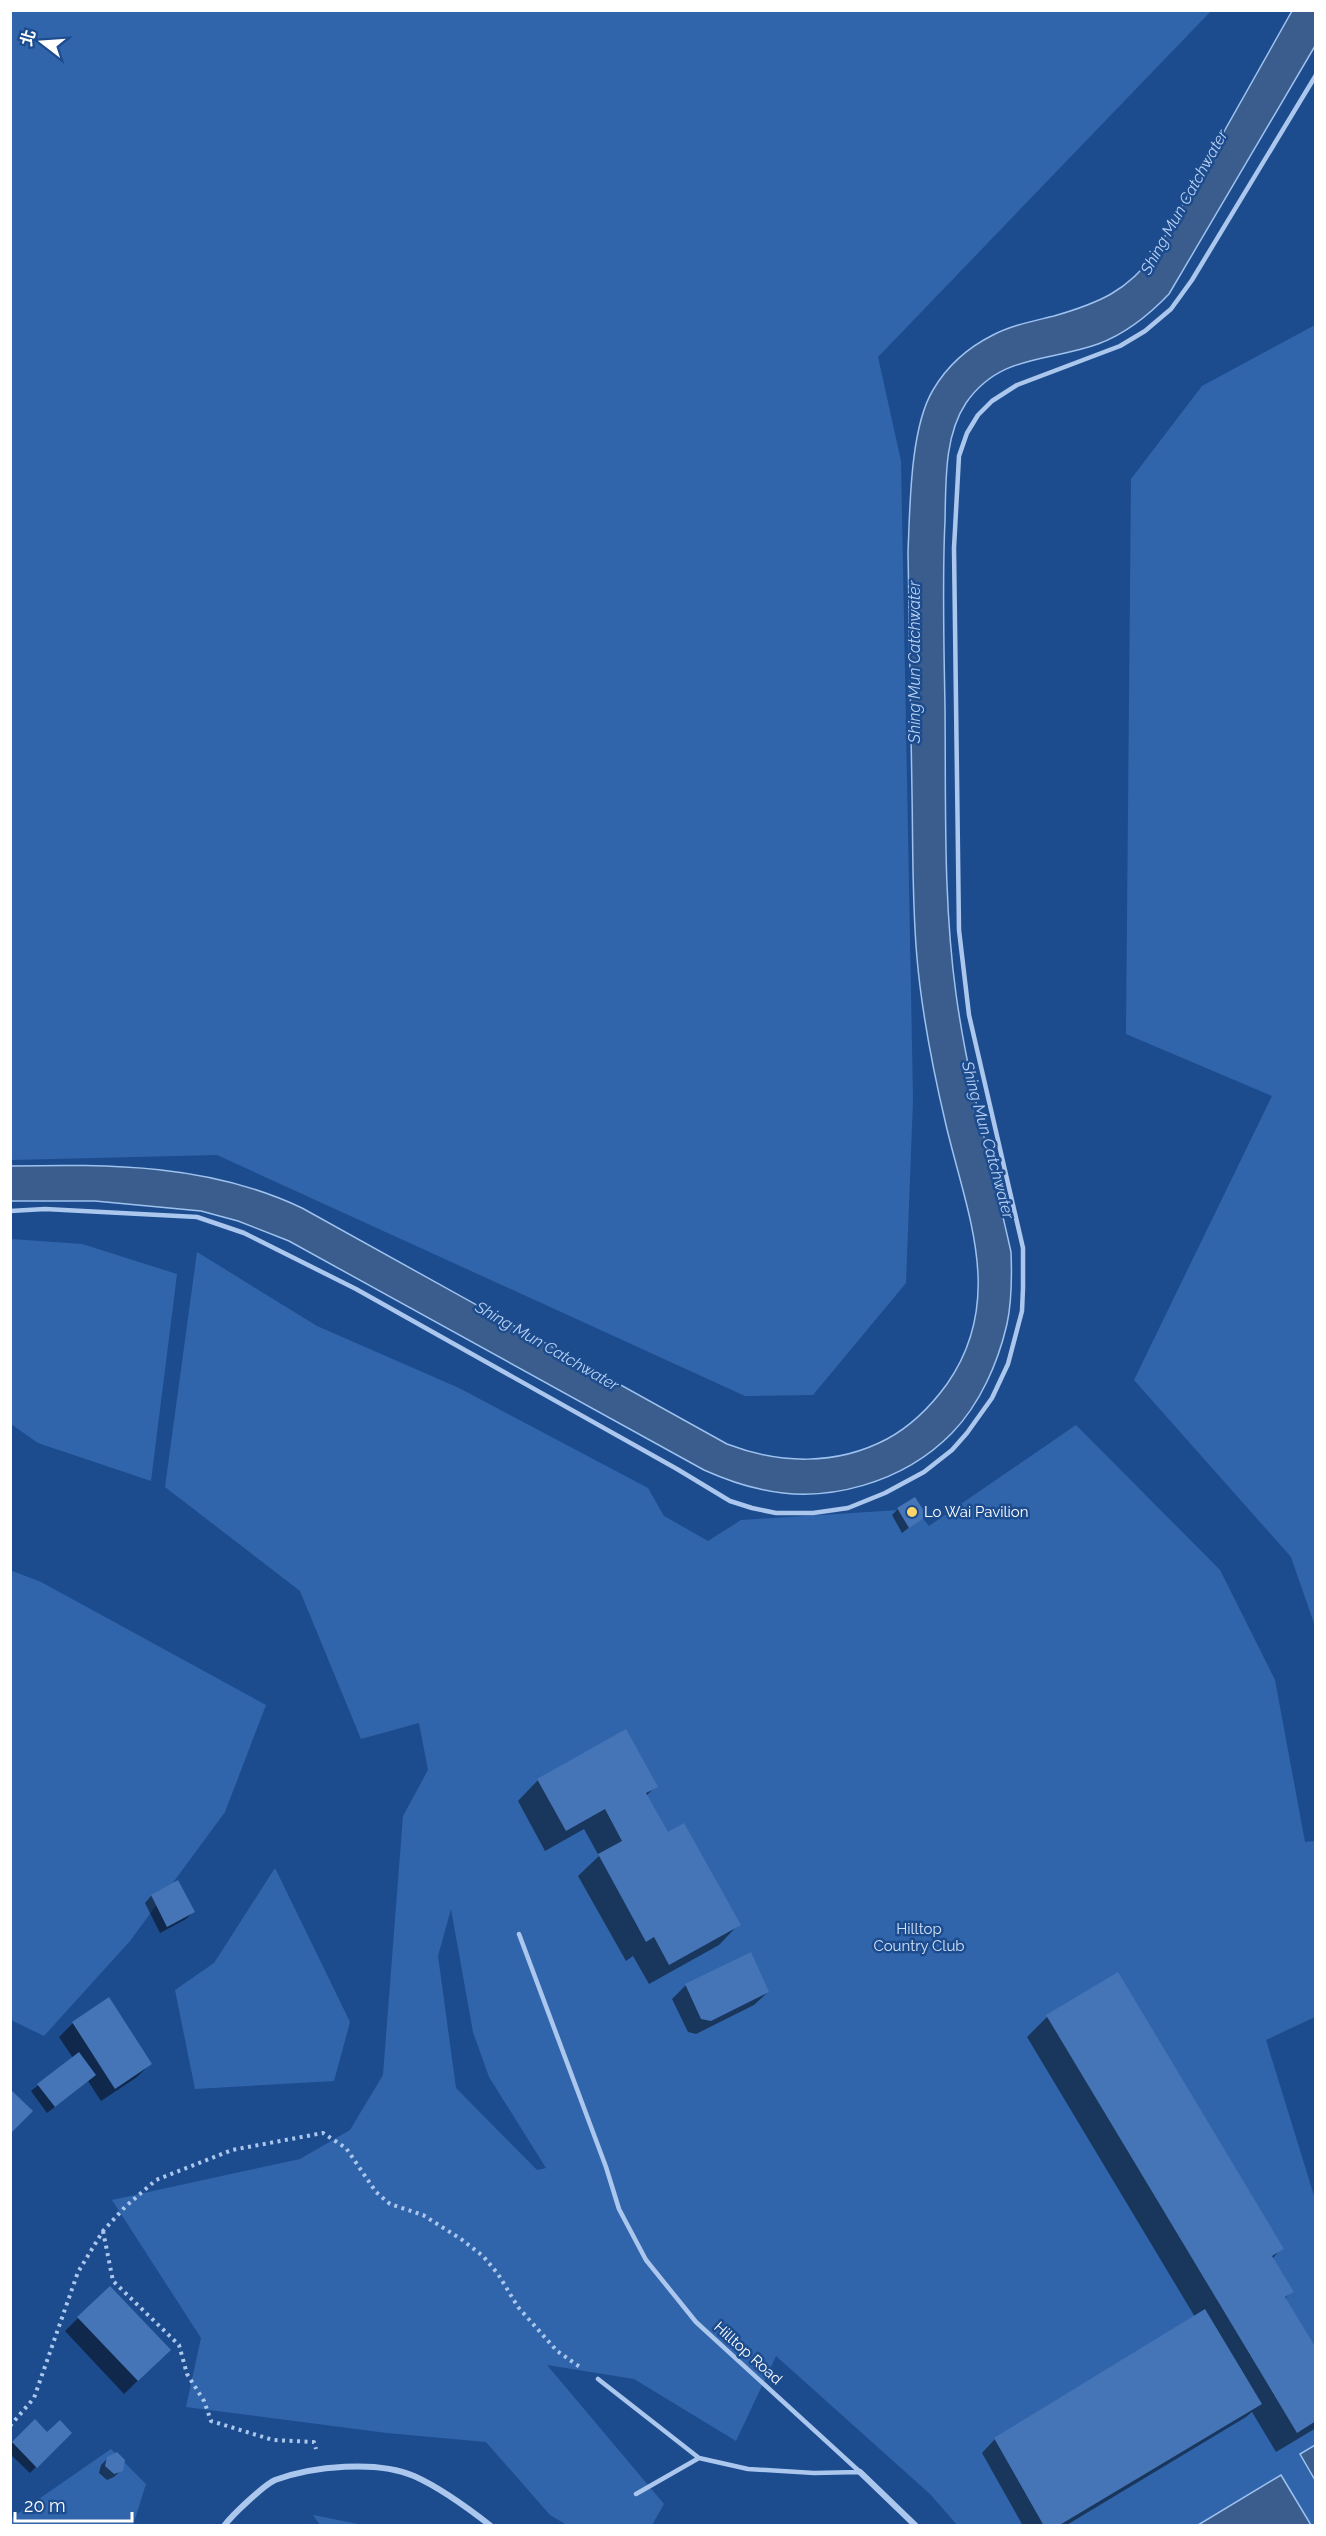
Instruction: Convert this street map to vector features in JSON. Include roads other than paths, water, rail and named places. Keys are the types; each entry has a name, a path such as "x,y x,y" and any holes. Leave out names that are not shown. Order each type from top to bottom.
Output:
{"street":[{"path":"224,2526 230,2517 273,2481 321,2468 371,2467 413,2475 491,2526"},
{"name":"Hilltop Road","path":"860,2472 916,2526"}],"lane":[{"path":"10,1211 45,1209 197,1217 244,1233 356,1289 730,1501 752,1508 776,1514 813,1513 849,1508 924,1472 952,1450 992,1398 1008,1364 1022,1311 1023,1288 1023,1248 969,1015 959,930 954,548 959,456 967,433 978,415 992,401 1017,385 1120,346 1146,331 1171,309 1192,280 1316,75"},
{"name":"Hilltop Road","path":"519,1934 606,2167 619,2209 645,2260 696,2322 860,2472"},
{"path":"598,2379 699,2458 748,2469 814,2474 860,2472"},
{"path":"636,2494 699,2458"}],"water":[{"name":"Shing Mun Catchwater","path":"1292,11 1315,11 1315,46 1169,294 1136,323 1108,340 1079,350 1026,362 994,376 979,387 966,403 959,416 950,445 946,475 943,591 949,923 961,1027 1011,1252 1012,1270 1009,1315 999,1353 979,1396 952,1433 911,1465 863,1485 812,1494 786,1493 753,1487 704,1470 289,1241 238,1221 201,1211 95,1201 11,1201 11,1166 122,1167 159,1170 196,1175 267,1193 302,1208 727,1444 747,1451 807,1459 848,1454 887,1439 920,1415 947,1384 965,1352 975,1321 978,1289 977,1256 971,1224 928,1042 915,937 908,552 913,468 925,406 933,390 952,365 975,345 1008,329 1085,306 1111,294 1135,277 1156,252"},
{"path":"1315,2445 1315,2480 1300,2454"},
{"path":"1281,2475 1311,2525 1198,2525"}],"place":[{"name":"Lo Wai Pavilion","path":"912,1512"}],"park label":[{"name":"Hilltop Country Club","path":"919,1938"}]}
